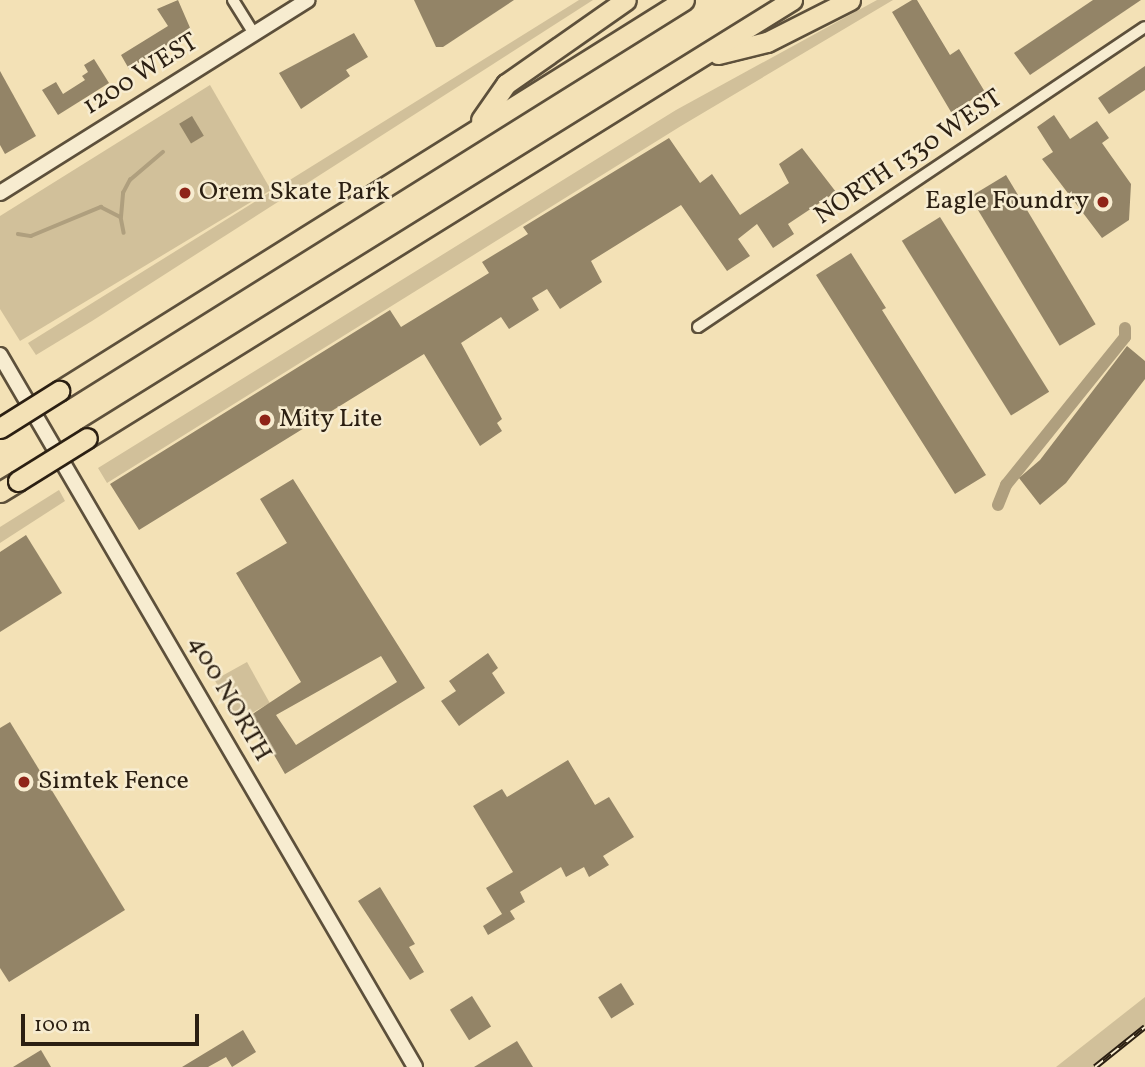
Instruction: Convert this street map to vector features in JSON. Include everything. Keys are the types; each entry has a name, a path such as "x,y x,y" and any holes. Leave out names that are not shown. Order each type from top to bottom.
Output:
{"highway":[{"path":"477,127 506,84 626,0"},
{"path":"0,428 477,127 684,0"},
{"path":"0,492 792,0"},
{"path":"703,57 767,42 850,0"}],"main road":[{"name":"1200 WEST","path":"2,188 308,0"},
{"name":"400 NORTH","path":"0,355 415,1067"}],"street":[{"path":"233,0 254,33"},
{"name":"NORTH 1330 WEST","path":"698,327 1145,27"}],"shaded area":[{"path":"579,0 593,0 92,321 36,355 28,343"},
{"path":"877,0 893,0 681,126 107,483 98,468 676,110"},
{"path":"210,85 271,190 20,341 0,309 0,216"},
{"path":"59,490 65,501 0,543 0,527"},
{"path":"247,662 270,703 237,721 215,680"},
{"path":"1145,997 1145,1027 1095,1067 1056,1067"}],"building":[{"path":"178,0 191,30 129,69 121,55 168,26 157,9"},
{"path":"414,0 514,0 443,47 436,47"},
{"path":"912,0 917,0 950,55 959,49 985,92 951,112 892,12"},
{"path":"1093,0 1141,0 1030,75 1014,53"},
{"path":"354,33 368,57 346,70 350,76 301,109 279,73"},
{"path":"94,59 109,83 58,115 42,90 56,82 63,94 85,80 82,76 88,72 84,65"},
{"path":"1145,66 1145,90 1109,114 1098,98"},
{"path":"0,71 36,136 5,154 0,145"},
{"name":"Eagle Foundry","path":"1054,115 1070,139 1097,121 1109,138 1102,143 1131,184 1129,220 1102,238 1042,159 1053,152 1037,127"},
{"path":"192,116 204,136 191,143 179,124"},
{"path":"669,138 700,183 712,174 740,215 789,183 779,164 802,148 836,192 788,224 794,234 773,248 757,224 738,239 750,256 727,271 681,205 591,261 602,282 560,309 547,289 532,298 539,310 509,329 501,317 461,343 502,419 497,423 502,431 480,446 424,354 139,530 110,484 390,310 401,327 489,273 482,262 528,234 523,227"},
{"path":"1006,175 1096,324 1060,346 970,197"},
{"path":"940,217 1049,392 1011,416 902,241"},
{"path":"851,253 886,308 882,310 986,475 955,494 816,275"},
{"path":"1127,346 1145,361 1145,379 1066,483 1040,505 1019,478 1040,460"},
{"name":"Mity Lite","path":"293,479 425,688 285,774 251,715 301,682 236,573 287,543 260,499","holes":["381,656 397,682 296,745 276,715"]},
{"path":"26,535 62,593 0,632 0,552"},
{"path":"488,653 498,668 492,673 505,693 459,726 441,701 456,691 449,681"},
{"path":"10,722 125,910 9,982 0,968 0,728"},
{"path":"568,760 595,805 609,797 634,837 603,856 609,865 589,877 584,867 566,877 561,867 520,892 525,902 510,911 515,919 488,935 483,926 502,914 486,888 513,872 473,806 502,789 507,797"},
{"path":"380,887 415,944 409,947 424,972 410,980 358,901"},
{"path":"621,983 634,1004 611,1019 598,997"},
{"path":"472,996 491,1027 469,1040 450,1010"},
{"path":"243,1030 256,1052 232,1067 226,1057 208,1067 182,1067"},
{"path":"517,1041 533,1067 474,1067"},
{"path":"41,1050 51,1067 13,1067"}],"waterway":[{"path":"121,217 123,193 130,180 163,152"},
{"path":"18,234 31,236 101,207 121,217 124,233"},
{"path":"998,505 1006,485 1125,337 1125,328"}],"railway":[{"path":"1095,1067 1145,1027"}],"place":[{"name":"Orem Skate Park","path":"185,193"},
{"name":"Eagle Foundry","path":"1103,202"},
{"name":"Mity Lite","path":"265,420"},
{"name":"Simtek Fence","path":"24,782"}]}
